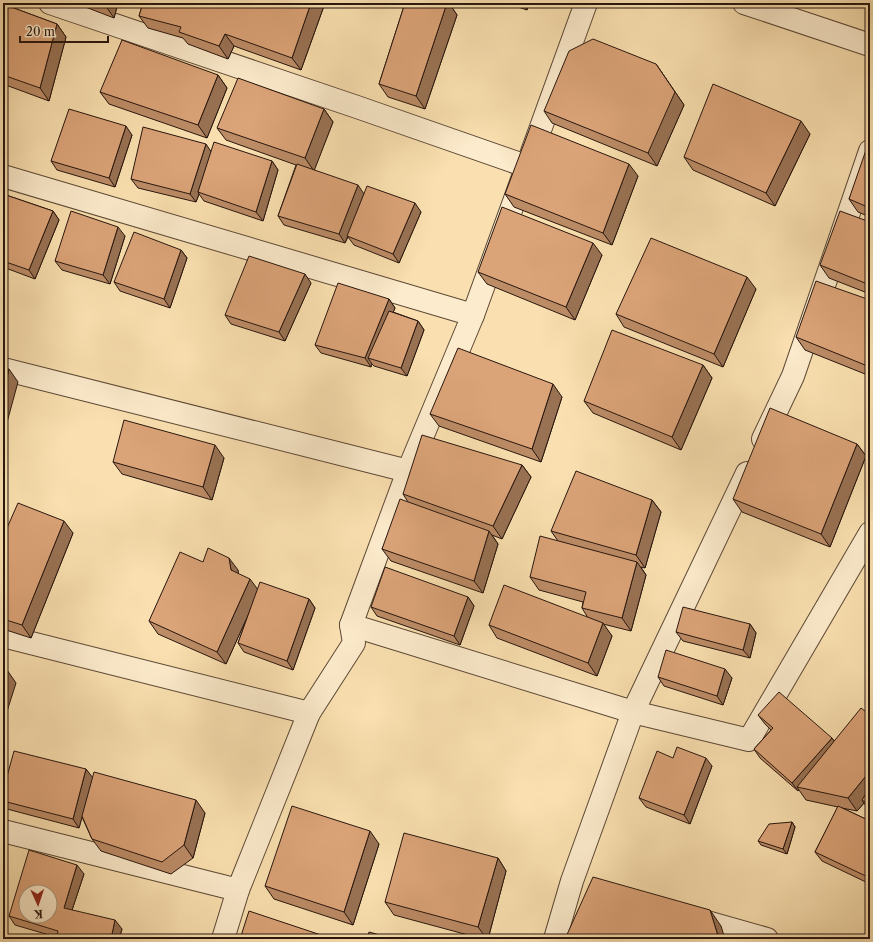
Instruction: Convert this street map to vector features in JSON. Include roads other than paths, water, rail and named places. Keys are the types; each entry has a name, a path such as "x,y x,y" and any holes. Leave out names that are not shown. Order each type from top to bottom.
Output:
{"street":[{"path":"50,3 526,166"},
{"path":"223,939 238,890 309,713 354,643 351,625 408,471 473,315 586,3"},
{"path":"744,3 870,45"},
{"path":"555,939 582,885 633,712 793,376 870,151"},
{"path":"3,176 473,315"},
{"path":"3,369 408,471"},
{"path":"351,625 633,712 749,740 870,533"},
{"path":"3,636 309,713"},
{"path":"3,832 238,890"},
{"path":"678,914 767,939"}]}
